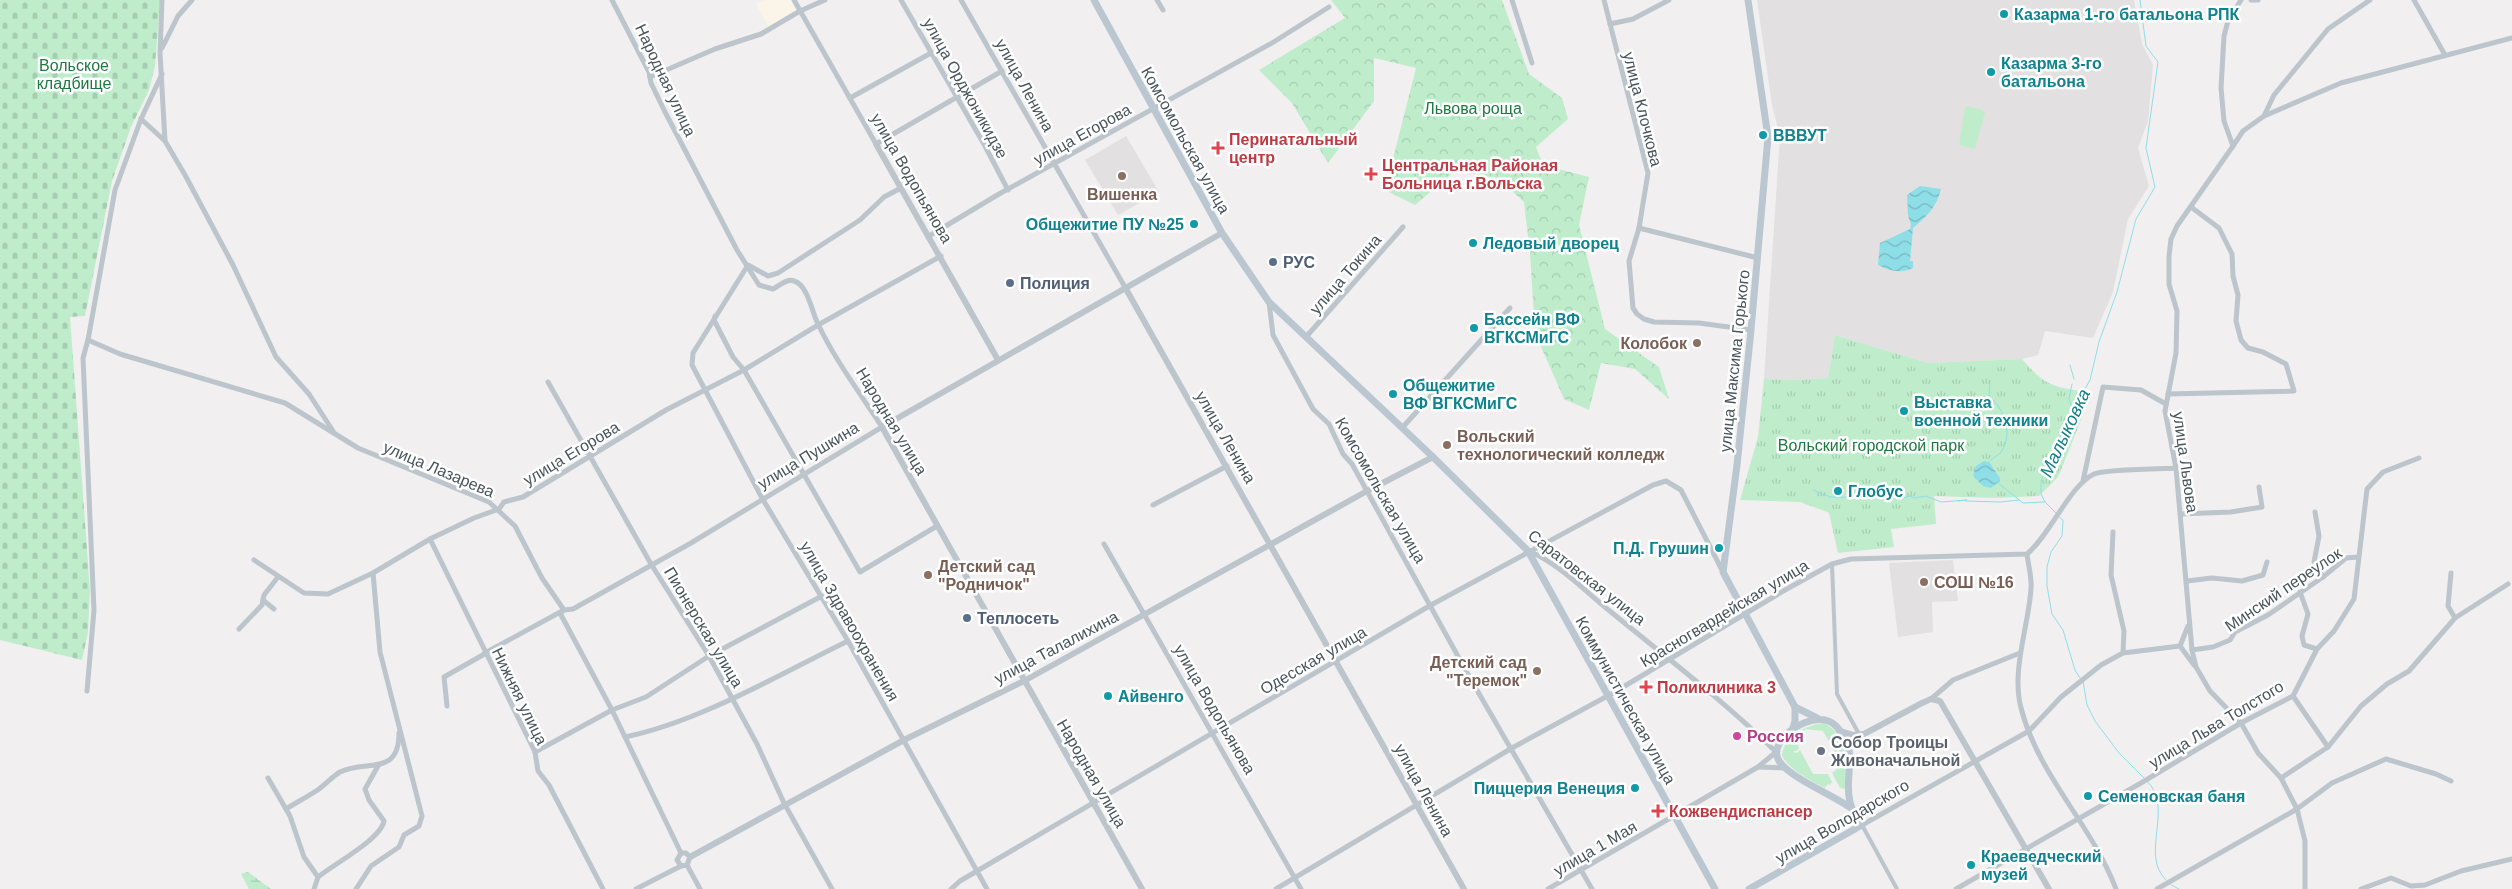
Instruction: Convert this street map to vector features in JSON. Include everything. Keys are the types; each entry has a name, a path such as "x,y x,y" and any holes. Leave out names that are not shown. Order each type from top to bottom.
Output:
{"main road":[{"name":"Комсомольская улица","path":"1094,0 1222,233 1269,302"},
{"name":"улица Максима Горького","path":"1723,572 1737,465 1751,330 1768,137 1748,0"},
{"name":"Саратовская улица","path":"1269,302 1433,457 1528,551"},
{"name":"Коммунистическая улица","path":"1528,551 1715,889"},
{"path":"1723,572 1795,707 1795,720 1792,731"},
{"path":"1795,707 1818,718 1830,721 1840,731 1851,752 1848,792 1852,809 1862,825"},
{"path":"1818,718 1811,719 1792,731 1781,740 1776,752 1785,768 1852,809"},
{"path":"1835,798 1841,798 1848,792"},
{"name":"улица Володарского","path":"1750,889 1862,825"}],"street":[{"path":"162,0 160,53 165,141"},
{"path":"160,53 166,36 178,16 192,0"},
{"name":"Народная улица","path":"612,0 664,110 737,250 759,285 773,289 788,280 795,281 804,291 818,325 882,427 1142,889"},
{"name":"улица Водопьянова","path":"794,0 941,256 998,360"},
{"path":"650,77 715,50 761,34 800,11 824,0"},
{"name":"улица Орджоникидзе","path":"901,0 1008,190"},
{"name":"улица Ленина","path":"962,0 1227,466 1464,889"},
{"path":"1157,0 1163,10"},
{"path":"1512,0 1532,63"},
{"name":"улица Клочкова","path":"1604,0 1648,173 1639,228 1630,261 1633,308 1637,314 1654,322 1699,323 1751,330"},
{"path":"1610,24 1633,19 1669,0"},
{"path":"2233,146 2224,121 2221,79 2224,36 2228,20 2241,0"},
{"path":"2250,0 2258,0"},
{"path":"2264,116 2274,95 2328,29 2370,0"},
{"path":"2414,0 2445,55"},
{"name":"улица Егорова","path":"928,236 1249,55 1329,7"},
{"name":"улица Львова","path":"2305,889 2305,841 2297,809 2280,778 2258,753 2241,723 2210,690 2196,667 2192,650 2176,468 2165,411 2176,353 2177,311 2169,284 2169,256 2174,233 2242,131 2264,116 2341,83 2512,38"},
{"path":"850,98 931,52"},
{"path":"876,144 1002,71"},
{"path":"87,690 94,610 93,552 87,500 82,358 88,340 115,190 141,119 162,74"},
{"path":"141,119 165,141 233,265 276,356 309,394 334,433"},
{"path":"901,188 884,197 860,220 778,273 768,276 748,265 716,313 714,320 733,357 744,370 860,572 937,526"},
{"path":"2168,394 2294,391 2286,364 2263,352 2248,348 2241,340 2236,321 2238,295 2233,276 2232,254 2219,228 2192,207"},
{"name":"улица Токина","path":"1306,337 1403,228"},
{"path":"1639,228 1758,258"},
{"name":"улица Пушкина","path":"447,706 444,677 485,653 602,593 691,543 762,498 882,427 1222,233"},
{"name":"улица Егорова","path":"254,560 304,593 328,594 373,573 430,539 474,518 499,509 504,502 523,497 703,389 744,370 818,325 941,256"},
{"name":"Комсомольская улица","path":"1269,302 1273,335 1313,409 1334,431 1343,454 1352,464 1470,678 1592,889"},
{"path":"1402,428 1510,308"},
{"name":"улица Здравоохранения","path":"716,313 693,353 692,365 703,389 762,498 848,641 986,889"},
{"name":"улица Лазарева","path":"88,340 120,354 284,403 358,448 387,462 473,494 499,509 515,526 562,612 681,853"},
{"name":"Пионерская улица","path":"548,382 592,456 651,564 709,656 784,803 832,889"},
{"path":"2083,482 2103,386 2141,390 2166,404"},
{"name":"улица Талалихина","path":"690,857 784,803 904,740 1024,681 1367,491 1433,457"},
{"name":"улица Льва Толстого","path":"1956,889 2079,817 2141,784 2241,723 2293,696 2317,650 2334,631 2354,599 2368,489 2383,472 2420,458"},
{"path":"1153,505 1227,466"},
{"path":"2116,889 2079,817 2046,767 2029,732 2020,707 2020,653 2031,587 2027,554 2040,543 2083,482 2096,473 2176,468"},
{"name":"Одесская улица","path":"951,889 960,881 1431,605 1641,490 1666,481 1681,490 1723,572"},
{"path":"2181,514 2231,512 2262,507 2259,487"},
{"path":"2315,512 2319,536 2314,562 2323,577"},
{"path":"2114,532 2111,575 2124,631 2123,653"},
{"name":"Нижняя улица","path":"430,539 535,752 538,772 549,785 603,889"},
{"name":"улица Водопьянова","path":"1104,544 1301,889"},
{"name":"Саратовская улица","path":"1528,551 1542,557 1668,659 1776,752"},
{"name":"Красногвардейская улица","path":"1276,889 1512,748 1608,696 1746,612 1832,564 1851,559 2027,554"},
{"name":"Минский переулок","path":"2192,650 2214,646 2230,640 2235,632 2268,615 2323,577 2346,558 2358,557"},
{"path":"2186,581 2212,578 2242,581 2263,575 2267,562"},
{"path":"1832,564 1837,694 1859,735"},
{"path":"356,889 371,866 399,848 404,835 419,826 422,816 380,652 373,573"},
{"path":"2451,573 2448,606 2455,618"},
{"path":"239,629 262,605 264,595 278,577"},
{"path":"2280,778 2328,747 2361,706 2387,684 2409,671 2455,618 2508,584"},
{"path":"2300,592 2308,614 2302,636 2304,645 2317,650"},
{"path":"535,752 612,710 646,697 709,656 822,596"},
{"path":"263,600 274,609"},
{"path":"2189,621 2186,634 2180,646 2196,667"},
{"path":"625,737 651,732 732,698 848,641"},
{"name":"улица Володарского","path":"1862,825 2029,732 2061,697 2101,665 2123,653 2180,646"},
{"path":"1840,731 1859,735 1931,699 1953,680 2020,653"},
{"path":"2293,696 2328,747"},
{"path":"1931,699 1940,701 1946,708 2049,889"},
{"path":"286,809 317,790 341,772 378,766 391,759 396,752 399,742 399,723"},
{"path":"1762,738 1781,740"},
{"name":"улица 1 Мая","path":"1548,889 1758,767 1776,752"},
{"path":"2157,889 2297,809 2332,783 2386,759 2436,774 2451,781"},
{"path":"314,889 318,877 360,848 383,827 384,820 369,800 366,789 378,766"},
{"path":"1758,767 1785,768"},
{"path":"268,778 286,809 304,857 318,877"},
{"path":"1862,825 1897,889"},
{"path":"636,889 684,866 690,857 686,853 681,853 676,860 684,866 700,889"},
{"path":"2361,889 2391,878 2411,886 2425,885 2461,871 2512,859"}],"shaded area":[{"path":"765,0 792,0 797,10 769,28 756,4"},
{"path":"1757,0 2134,0 2142,44 2153,65 2148,121 2138,148 2149,186 2128,219 2113,292 2093,338 2045,331 2038,355 2022,359 1928,363 1835,335 1828,378 1764,379 1780,136 1772,105"},
{"name":"Вишенка","path":"1126,136 1159,192 1118,215 1085,160"},
{"name":"СОШ №16","path":"1953,560 1958,601 1932,602 1933,632 1898,637 1889,563"}],"green space":[{"name":"Вольское кладбище","path":"0,0 160,0 155,66 149,90 131,127 112,181 85,316 70,317 90,591 88,632 82,660 0,640"},
{"name":"Львова роща","path":"1331,0 1502,0 1529,74 1562,98 1568,119 1536,147 1543,165 1589,177 1579,225 1605,329 1659,367 1669,399 1635,369 1601,363 1589,410 1564,399 1535,333 1530,253 1524,202 1498,178 1455,171 1415,205 1385,190 1416,68 1374,58 1374,101 1328,163 1292,103 1259,70 1345,18"},
{"path":"1967,106 1982,110 1985,113 1975,149 1959,145 1965,108"},
{"name":"Вольский городской парк","path":"1835,335 1928,363 2022,359 2039,376 2053,385 2092,393 2058,477 2039,496 1994,498 1934,496 1936,524 1891,529 1894,547 1838,553 1829,513 1800,502 1740,500 1758,437 1764,379 1828,378"},
{"path":"1825,723 1839,736 1845,752 1845,789 1840,788 1832,773 1836,770 1839,759 1823,731 1805,729 1798,745 1799,749 1793,752 1797,753 1800,750 1813,774 1828,774 1832,782 1830,785 1828,784 1825,788 1807,778 1790,766 1782,756 1783,749 1791,737 1804,729 1811,726"},
{"path":"248,872 271,889 249,889 241,874"}],"water":[{"path":"1920,186 1941,189 1930,211 1913,228 1910,261 1913,261 1913,268 1900,271 1878,265 1880,243 1910,229 1907,195"},
{"path":"1984,461 1989,462 2000,478 2000,481 1991,488 1983,486 1973,476 1976,466"}],"waterway":[{"name":"Малыковка","path":"2057,514 2045,502 2041,494 2041,481 2067,421 2090,380 2099,342 2117,292 2136,219 2155,187 2146,148 2158,62 2146,46 2140,0"},
{"path":"2070,365 2074,379"},
{"path":"1989,462 2001,452 2007,437 2006,422 2003,414 1989,396 1990,383"},
{"path":"2072,384 2069,399 2073,410"},
{"path":"1998,483 2023,503 2045,502"},
{"path":"1813,490 1830,497 1903,498 1910,496 1914,498 1926,496 1941,502 1967,500 1958,501"},
{"path":"1966,501 2000,502 2019,500"},
{"name":"Малыковка","path":"2059,517 2063,520 2062,536 2051,552 2047,567 2047,586 2052,614 2063,630 2075,670 2080,678"},
{"name":"Малыковка","path":"2083,681 2087,705 2095,721 2119,753 2144,778"},
{"name":"Малыковка","path":"2147,781 2155,792 2158,804 2156,857 2159,869 2166,880"},
{"name":"Малыковка","path":"2171,885 2179,889"}],"place":[{"name":"Казарма 1-го батальона РПК","path":"2004,14"},
{"name":"Казарма 3-го батальона","path":"1991,72"},
{"name":"ВВВУТ","path":"1763,135"},
{"name":"Перинатальный центр","path":"1218,148"},
{"name":"Центральная Районая Больница г.Вольска","path":"1371,174"},
{"name":"Вишенка","path":"1122,176"},
{"name":"Общежитие ПУ №25","path":"1194,224"},
{"name":"Ледовый дворец","path":"1473,243"},
{"name":"РУС","path":"1273,262"},
{"name":"Полиция","path":"1010,283"},
{"name":"Бассейн ВФ ВГКСМиГС","path":"1474,328"},
{"name":"Колобок","path":"1697,343"},
{"name":"Общежитие ВФ ВГКСМиГС","path":"1393,394"},
{"name":"Выставка военной техники","path":"1904,411"},
{"name":"Вольский технологический колледж","path":"1447,445"},
{"name":"Глобус","path":"1838,491"},
{"name":"П.Д. Грушин","path":"1719,548"},
{"name":"Детский сад \"Родничок\"","path":"928,575"},
{"name":"СОШ №16","path":"1924,582"},
{"name":"Теплосеть","path":"967,618"},
{"name":"Детский сад \"Теремок\"","path":"1537,671"},
{"name":"Поликлиника 3","path":"1646,687"},
{"name":"Айвенго","path":"1108,696"},
{"name":"Россия","path":"1737,736"},
{"name":"Собор Троицы Живоначальной","path":"1821,751"},
{"name":"Пиццерия Венеция","path":"1635,788"},
{"name":"Семеновская баня","path":"2088,796"},
{"name":"Кожвендиспансер","path":"1658,811"},
{"name":"Краеведческий музей","path":"1971,865"}]}
